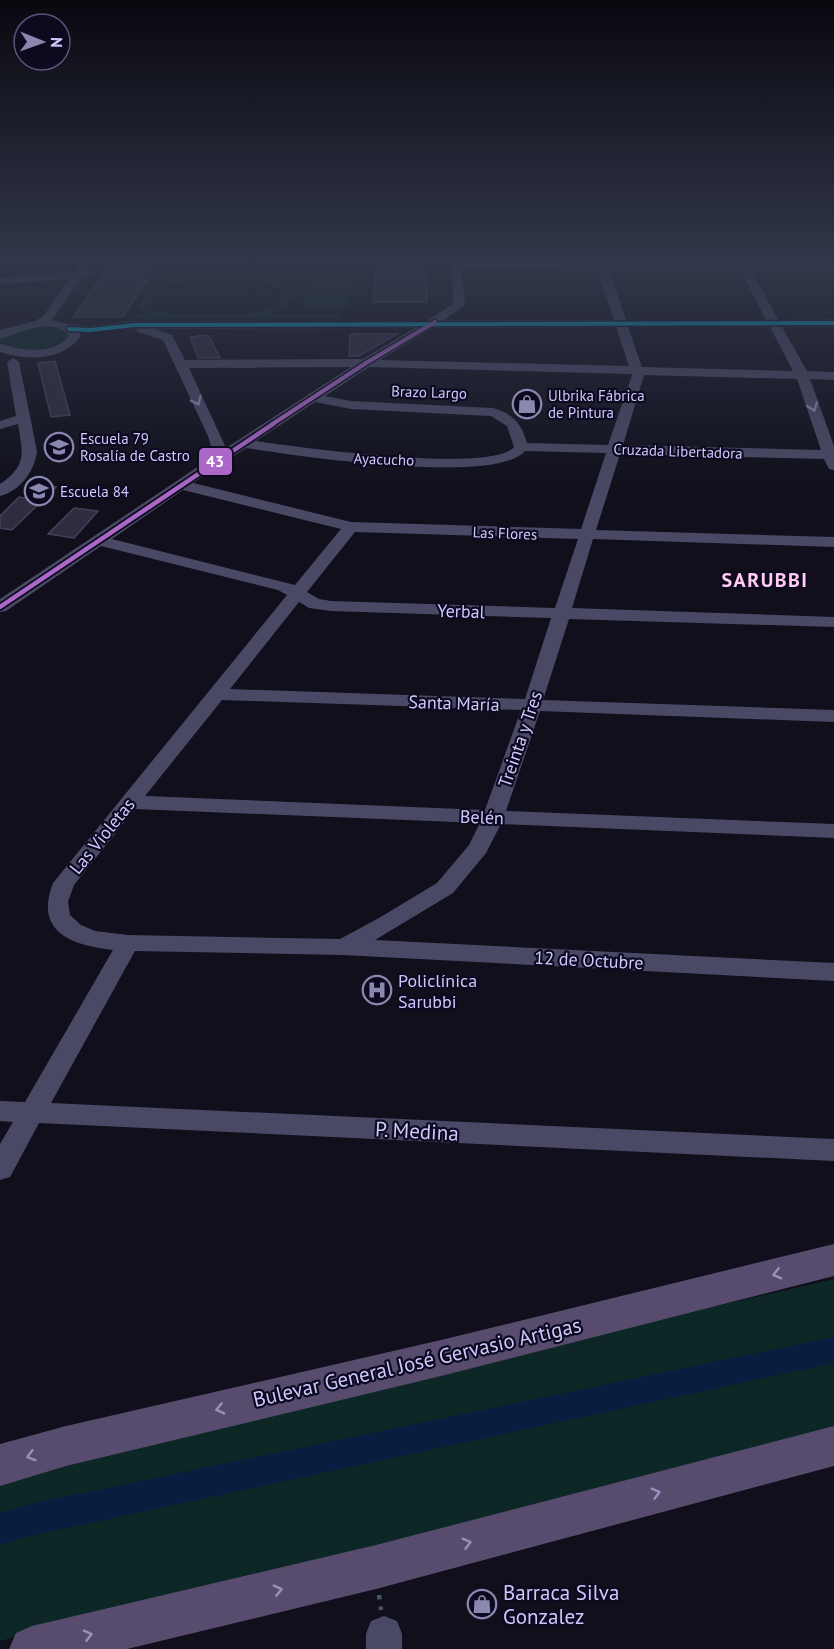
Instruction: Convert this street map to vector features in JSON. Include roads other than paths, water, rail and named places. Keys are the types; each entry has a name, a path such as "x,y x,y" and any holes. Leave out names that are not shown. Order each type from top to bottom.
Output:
{"main road":[{"name":"Bulevar General José Gervasio Artigas","path":"0,1465 89,1440 441,1358 834,1260"},
{"path":"32,1649 376,1567 834,1446"}],"street":[{"path":"57,349 74,338"},
{"path":"4,362 93,338"},
{"path":"168,338 222,457"},
{"path":"0,607 222,457 406,338"},
{"name":"Treinta y Tres","path":"128,943 343,947 387,924 445,888 478,848 493,818 532,706 638,375 634,370 625,338"},
{"path":"782,338 802,375 833,459"},
{"path":"0,349 18,353 42,352"},
{"path":"0,349 24,418 30,451 29,463 22,474 0,491"},
{"path":"179,364 366,363 834,376"},
{"name":"Brazo Largo","path":"315,398 360,405 493,412 506,416 515,424 521,447"},
{"path":"0,425 24,418"},
{"name":"Ayacucho","path":"214,436 341,458 475,463 505,458 515,454 521,447"},
{"name":"Cruzada Libertadora","path":"521,447 833,459"},
{"name":"Las Flores","path":"181,485 351,528 834,542"},
{"name":"Las Violetas","path":"128,943 104,941 68,928 60,921 57,904 64,882 351,528"},
{"name":"Yerbal","path":"98,540 284,586 315,604 331,606 834,622"},
{"name":"Santa María","path":"218,694 834,716"},
{"name":"Belén","path":"130,802 834,831"},
{"path":"0,1168 128,943"},
{"name":"12 de Octubre","path":"343,947 834,972"},
{"name":"P. Medina","path":"0,1111 834,1150"}],"waterway":[{"path":"0,1529 25,1521 834,1350"}],"place":[{"name":"Ulbrika Fábrica de Pintura","path":"527,404"},
{"name":"Escuela 79 Rosalía de Castro","path":"59,447"},
{"name":"Escuela 84","path":"39,491"},
{"name":"Policlínica Sarubbi","path":"377,990"},
{"name":"Barraca Silva Gonzalez","path":"482,1604"}],"district":[{"name":"SARUBBI","path":"765,580"}]}
